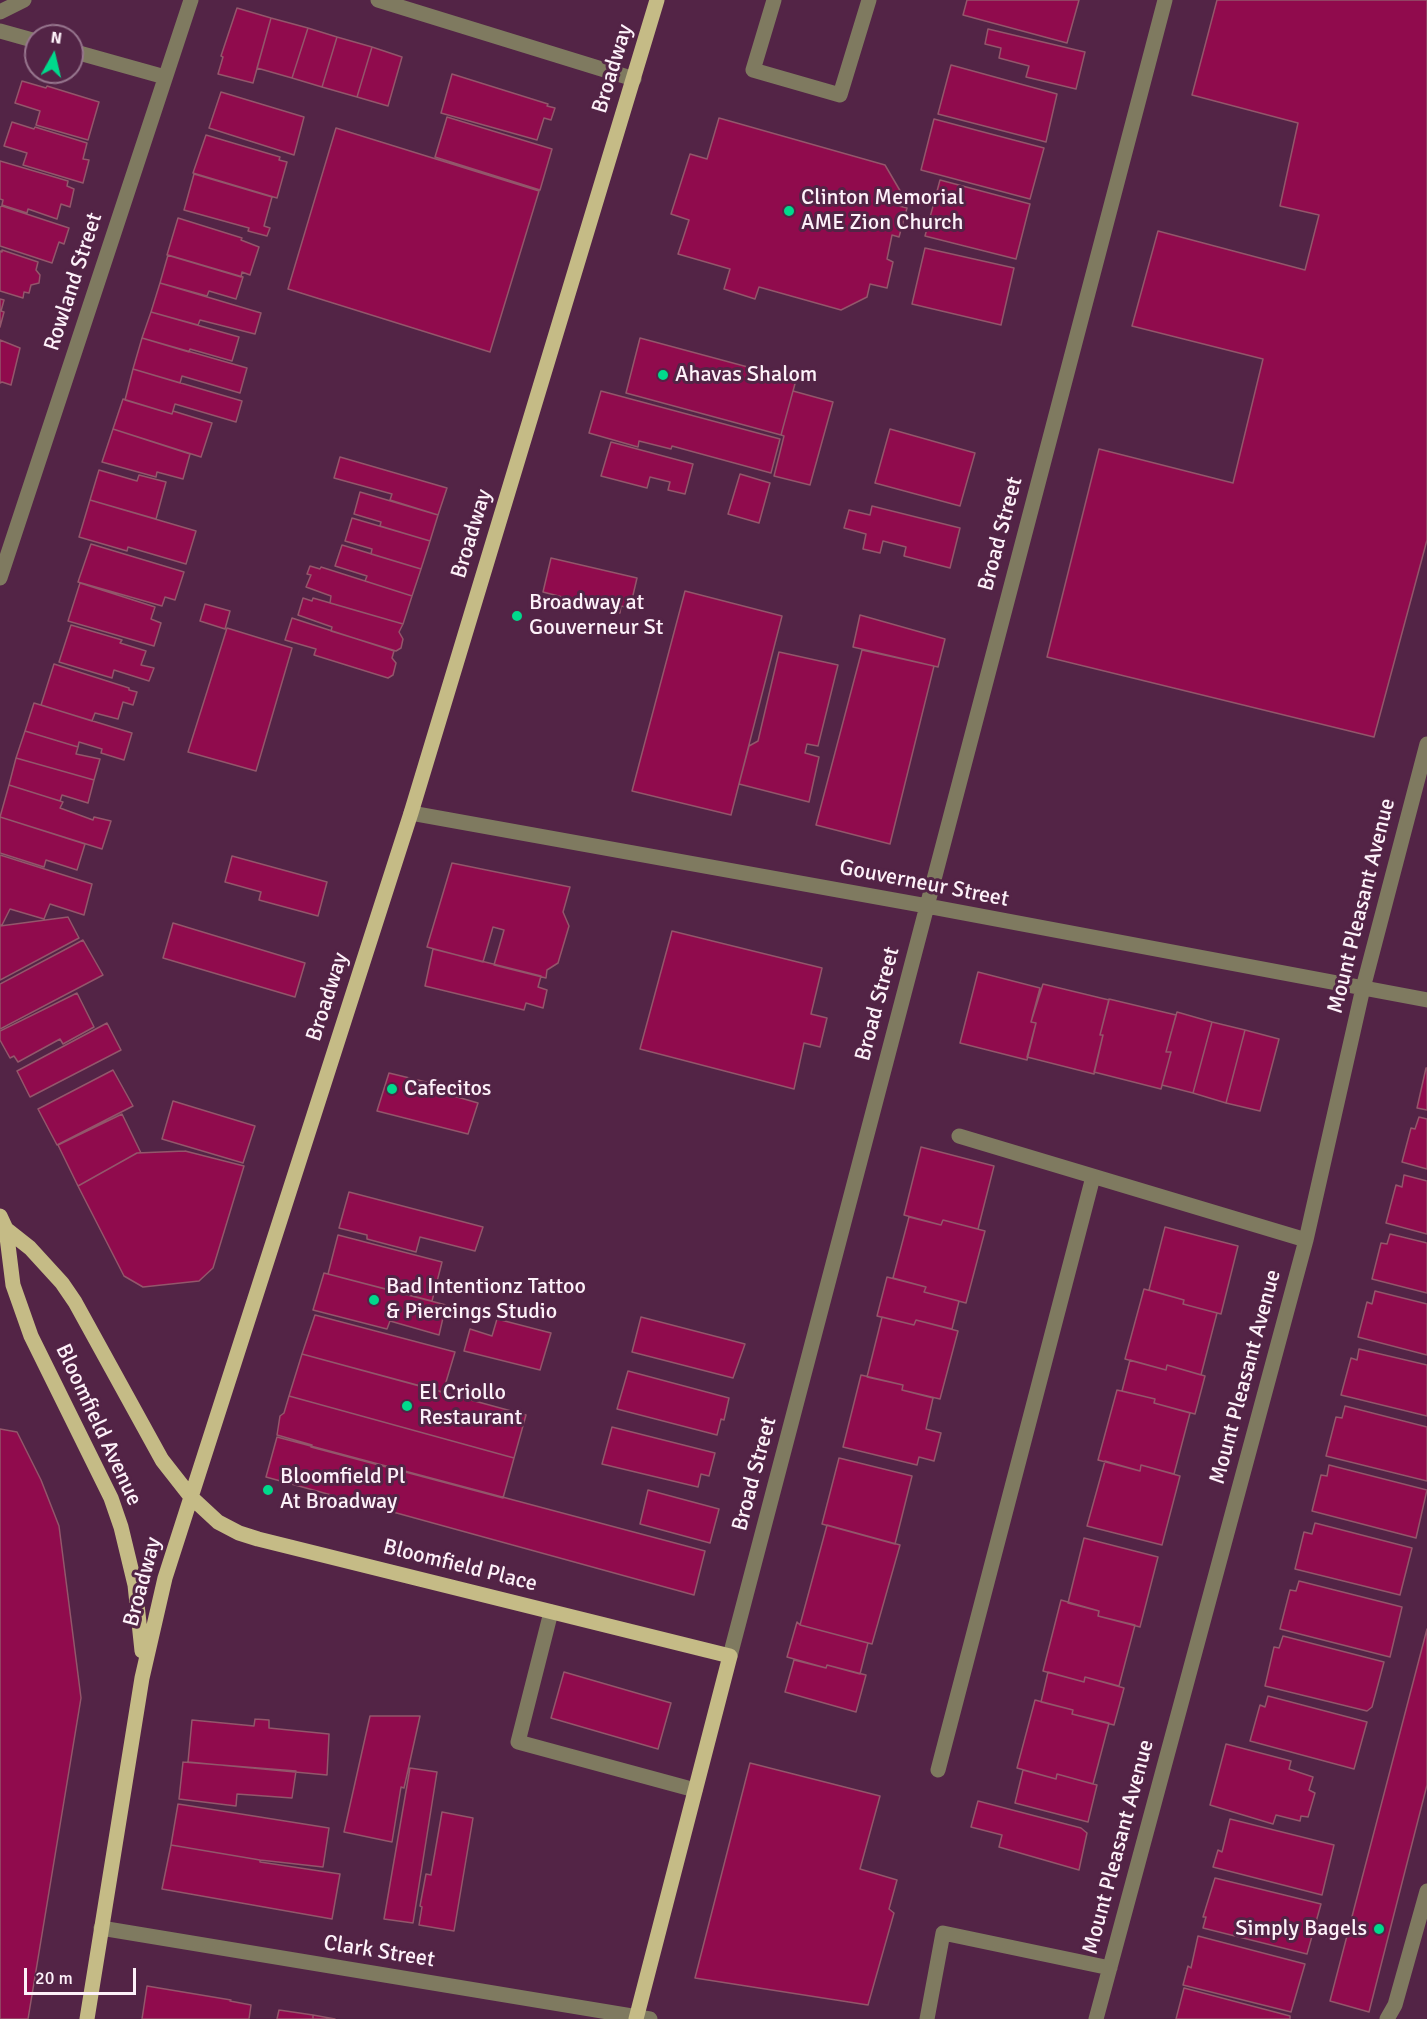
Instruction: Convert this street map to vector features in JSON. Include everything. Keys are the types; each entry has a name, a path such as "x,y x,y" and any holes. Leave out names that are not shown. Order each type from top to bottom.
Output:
{"main road":[{"name":"Broadway","path":"87,2019 142,1678 162,1589 411,813 657,0"},
{"name":"Bloomfield Avenue","path":"3,1223 62,1283 75,1302 151,1442 190,1497"},
{"name":"Bloomfield Avenue","path":"3,1223 13,1286 31,1336 111,1498 121,1527 135,1585 140,1620 142,1678"},
{"name":"Bloomfield Place","path":"190,1497 218,1522 238,1533 258,1539 730,1656"},
{"name":"Broad Street","path":"641,2018 695,1790 730,1656"}],"street":[{"path":"0,12 24,0"},
{"name":"Rowland Street","path":"0,578 191,0"},
{"path":"378,0 634,79"},
{"path":"774,0 753,70 840,95 869,0"},
{"name":"Broad Street","path":"730,1656 1165,0"},
{"path":"0,30 24,37"},
{"path":"84,54 165,77"},
{"name":"Mount Pleasant Avenue","path":"1096,2019 1306,1240 1363,988 1427,744"},
{"name":"Gouverneur Street","path":"411,813 927,906 1092,939 1427,1000"},
{"path":"959,1136 1306,1240"},
{"path":"938,1770 1093,1177"},
{"path":"551,1612 518,1742 695,1790"},
{"path":"1387,2019 1395,2005 1427,1891"},
{"name":"Clark Street","path":"101,1929 641,2018"},
{"path":"927,2019 943,1933 1110,1968"}],"building":[{"path":"967,0 1079,0 1067,43 963,15"},
{"path":"1217,0 1427,0 1427,540 1374,737 1047,657 1099,449 1233,483 1263,359 1132,326 1158,231 1305,270 1319,215 1280,206 1298,123 1192,95"},
{"path":"237,8 271,18 253,83 218,74 223,57 221,56"},
{"path":"271,18 308,28 292,78 257,68"},
{"path":"308,28 337,37 322,87 292,78"},
{"path":"988,29 1085,52 1076,89 1026,77 1029,66 999,58 1001,48 985,44"},
{"path":"337,37 372,47 357,97 322,87"},
{"path":"372,47 402,57 388,106 357,97"},
{"path":"951,65 1057,94 1046,142 938,114"},
{"path":"452,74 548,104 547,106 555,108 551,120 544,118 537,140 441,113"},
{"path":"22,81 24,84 46,88 47,86 99,102 88,140 36,125 40,111 15,103"},
{"path":"221,92 304,117 294,155 209,128"},
{"path":"447,117 552,149 540,190 435,157"},
{"name":"Clinton Memorial AME Zion Church","path":"719,118 885,165 902,194 899,206 907,208 899,237 892,235 887,259 893,262 887,288 870,284 867,297 841,310 759,287 755,299 724,289 730,269 678,254 689,220 671,214 690,154 707,159"},
{"path":"934,119 1044,148 1030,199 921,170"},
{"path":"12,122 87,143 83,159 89,160 83,183 23,165 27,153 4,146"},
{"path":"336,128 539,191 490,352 288,289"},
{"path":"206,135 280,157 279,160 287,162 277,198 193,173"},
{"path":"0,161 68,181 67,186 74,189 70,207 61,204 57,219 28,209 27,213 2,205"},
{"path":"194,174 272,197 264,226 270,228 267,236 248,231 249,228 184,210"},
{"path":"940,180 1030,204 1016,259 925,236"},
{"path":"0,207 69,228 64,244 59,242 52,263 0,246"},
{"path":"178,218 242,238 241,240 259,247 250,275 242,272 241,277 167,255"},
{"path":"925,248 1014,268 1001,325 912,304"},
{"path":"0,251 38,262 36,270 40,275 39,283 31,285 29,293 24,292 23,298 0,291"},
{"path":"168,255 243,277 236,299 209,291 207,296 160,283"},
{"path":"160,283 261,313 255,334 200,320 198,325 151,312"},
{"path":"0,299 4,300 1,311 4,312 0,327"},
{"path":"151,312 239,337 232,361 190,349 189,352 142,338"},
{"path":"142,338 247,368 240,393 182,376 180,383 133,369"},
{"path":"640,338 796,380 781,435 626,393"},
{"path":"0,340 20,348 11,385 0,383"},
{"path":"133,369 242,401 236,422 175,404 172,414 125,400"},
{"path":"601,391 780,439 771,473 672,446 671,449 639,441 638,447 589,433"},
{"path":"793,391 833,402 810,485 774,476 784,436 781,435"},
{"path":"123,399 212,423 201,457 113,429"},
{"path":"113,429 190,454 183,479 157,472 156,477 102,462"},
{"path":"890,429 975,453 960,506 875,483"},
{"path":"611,442 693,464 685,494 668,490 670,482 650,477 647,488 601,476"},
{"path":"340,457 447,488 438,515 390,500 392,494 334,478"},
{"path":"99,470 137,481 139,475 166,482 156,519 90,500"},
{"path":"740,474 770,483 759,523 728,514"},
{"path":"360,492 438,515 430,541 380,526 381,522 354,514"},
{"path":"90,500 196,531 186,564 128,547 127,551 79,537"},
{"path":"872,506 960,528 950,568 904,556 906,547 883,541 880,553 863,549 866,534 844,528 849,510 870,515"},
{"path":"352,518 430,541 421,569 371,554 372,549 345,541"},
{"path":"91,544 184,572 175,600 165,597 162,606 78,582"},
{"path":"342,545 421,569 412,596 365,581 367,576 335,566"},
{"path":"551,558 637,578 630,608 621,606 620,613 595,605 590,610 581,608 578,601 543,592"},
{"path":"310,566 320,569 321,567 412,596 403,624 330,603 331,596 306,587 311,575 307,574"},
{"path":"80,583 155,607 151,619 161,623 154,646 68,621"},
{"path":"685,591 782,616 731,815 632,791"},
{"path":"303,598 312,601 313,598 403,624 399,632 403,639 401,648 396,651 331,631 332,627 298,615"},
{"path":"205,604 230,611 225,629 200,621"},
{"path":"860,615 945,639 938,667 853,647"},
{"path":"292,618 394,651 392,658 396,663 393,675 388,678 314,655 316,649 285,640"},
{"path":"71,625 122,640 120,643 146,651 141,665 154,668 149,681 114,670 112,678 59,662"},
{"path":"227,628 292,648 256,771 188,752"},
{"path":"862,650 934,666 890,844 816,825"},
{"path":"779,652 838,665 818,746 807,744 805,753 819,757 809,802 739,784 749,746 758,741"},
{"path":"54,664 137,692 133,705 123,702 118,719 95,713 92,721 41,705"},
{"path":"34,703 132,733 124,760 101,753 102,749 79,742 78,747 25,731"},
{"path":"25,731 78,747 76,754 100,759 94,780 16,758"},
{"path":"16,758 94,780 88,803 62,795 60,801 9,785"},
{"path":"9,785 63,802 60,808 93,820 94,817 111,821 102,849 0,817"},
{"path":"0,817 85,844 77,870 46,860 44,867 0,853"},
{"path":"0,855 92,884 84,915 50,904 44,919 10,909 0,925"},
{"path":"232,856 327,882 318,916 259,900 261,892 225,882"},
{"path":"452,863 570,887 563,912 569,926 558,963 547,970 546,978 494,965 504,930 493,927 483,962 427,947"},
{"path":"68,917 79,938 0,980 0,926"},
{"path":"173,923 305,963 295,997 163,958"},
{"path":"672,931 822,968 811,1014 827,1018 820,1047 804,1043 794,1089 640,1049"},
{"path":"83,940 103,975 0,1029 0,984"},
{"path":"433,949 541,976 538,987 547,990 543,1008 526,1003 524,1010 425,986"},
{"path":"978,972 1040,988 1031,1022 1036,1023 1027,1060 960,1043"},
{"path":"1043,984 1109,1000 1100,1035 1103,1035 1094,1074 1027,1057 1036,1023 1031,1022"},
{"path":"77,993 94,1027 63,1044 60,1039 18,1062 14,1056 10,1058 0,1040 0,1031"},
{"path":"1109,999 1176,1015 1166,1052 1171,1052 1161,1089 1094,1072"},
{"path":"1177,1012 1212,1022 1193,1093 1162,1085 1171,1052 1166,1052"},
{"path":"1212,1022 1245,1030 1226,1103 1193,1093"},
{"path":"107,1023 121,1050 30,1097 17,1071"},
{"path":"1245,1030 1279,1039 1260,1111 1226,1103"},
{"path":"1427,1068 1427,1110 1417,1108"},
{"path":"113,1070 133,1106 57,1145 38,1109"},
{"path":"389,1073 430,1083 433,1090 478,1103 468,1134 377,1111"},
{"path":"173,1101 255,1126 243,1163 162,1139"},
{"path":"122,1114 141,1153 137,1153 78,1186 58,1145"},
{"path":"1419,1117 1427,1119 1427,1169 1402,1162 1411,1128 1415,1129"},
{"path":"921,1147 994,1166 978,1229 943,1220 941,1225 904,1215"},
{"path":"185,1151 244,1166 213,1268 199,1281 143,1287 124,1276 78,1186 137,1153"},
{"path":"1404,1175 1427,1181 1427,1234 1386,1223 1396,1185 1402,1187"},
{"path":"349,1192 483,1227 475,1251 420,1237 416,1252 367,1239 367,1235 339,1228"},
{"path":"909,1217 941,1225 943,1220 985,1231 966,1303 924,1292 926,1287 893,1278"},
{"path":"1165,1227 1238,1246 1221,1314 1183,1304 1184,1300 1149,1290"},
{"path":"1390,1234 1427,1243 1427,1293 1372,1279 1381,1243 1387,1244"},
{"path":"338,1235 442,1262 432,1301 328,1274"},
{"path":"324,1273 446,1305 439,1335 390,1321 387,1329 313,1310"},
{"path":"887,1277 926,1287 924,1292 959,1301 952,1329 916,1320 914,1325 877,1316"},
{"path":"1144,1289 1184,1300 1183,1304 1217,1313 1201,1375 1167,1365 1166,1370 1125,1359"},
{"path":"1375,1291 1427,1304 1427,1355 1358,1337 1367,1302 1372,1304"},
{"path":"315,1315 455,1352 443,1392 302,1354"},
{"path":"641,1317 745,1344 733,1378 632,1352"},
{"path":"882,1317 914,1325 916,1320 958,1331 940,1399 902,1390 903,1385 867,1377"},
{"path":"497,1319 551,1333 540,1370 464,1351 470,1329 492,1336"},
{"path":"1359,1349 1427,1365 1427,1416 1341,1395 1351,1358 1357,1360"},
{"name":"El Criollo Restaurant","path":"302,1354 526,1415 514,1458 289,1396"},
{"path":"1130,1360 1166,1370 1167,1365 1205,1376 1195,1414 1154,1403 1155,1399 1122,1391"},
{"path":"628,1371 729,1398 724,1420 721,1419 717,1435 617,1409"},
{"path":"861,1375 903,1385 902,1390 933,1398 926,1429 941,1433 934,1461 919,1457 917,1465 843,1447"},
{"path":"1117,1390 1155,1399 1154,1403 1190,1413 1174,1474 1141,1465 1140,1471 1098,1460"},
{"path":"289,1396 514,1458 503,1498 311,1447 312,1445 277,1435 280,1416 284,1413"},
{"path":"1345,1406 1427,1427 1427,1481 1326,1456 1336,1417 1342,1418"},
{"path":"612,1427 715,1453 709,1476 701,1474 698,1487 602,1464"},
{"path":"0,1429 17,1432 41,1480 59,1526 81,1698 28,2019 0,2019"},
{"path":"277,1437 705,1551 694,1595 266,1477"},
{"path":"839,1458 912,1476 895,1544 822,1524"},
{"path":"1105,1461 1140,1471 1141,1465 1180,1476 1162,1545 1087,1526"},
{"path":"1329,1465 1427,1490 1416,1538 1312,1511 1321,1475 1327,1476"},
{"path":"648,1490 719,1509 710,1543 640,1524"},
{"path":"1315,1523 1412,1548 1400,1595 1295,1569 1304,1532 1312,1534"},
{"path":"827,1525 900,1545 872,1644 800,1625"},
{"path":"1084,1538 1158,1557 1140,1627 1098,1616 1099,1611 1068,1603"},
{"path":"1299,1581 1402,1607 1390,1657 1280,1629 1290,1590 1296,1591"},
{"path":"1061,1600 1099,1611 1098,1616 1135,1625 1119,1686 1085,1677 1084,1682 1043,1671"},
{"path":"797,1622 800,1625 868,1643 860,1674 827,1665 826,1668 787,1657"},
{"path":"1427,1629 1427,1785 1369,2012 1330,2001"},
{"path":"1283,1636 1384,1662 1372,1707 1367,1711 1265,1686 1274,1647 1279,1648"},
{"path":"794,1660 826,1668 827,1665 866,1675 856,1712 785,1692"},
{"path":"564,1672 671,1703 658,1749 551,1718"},
{"path":"1048,1672 1084,1682 1085,1677 1124,1688 1114,1725 1072,1714 1073,1710 1041,1702"},
{"path":"1268,1696 1367,1722 1354,1769 1250,1741 1260,1705 1265,1707"},
{"path":"1035,1700 1073,1710 1072,1714 1109,1723 1093,1784 1057,1774 1056,1779 1017,1768"},
{"path":"370,1716 420,1716 404,1788 401,1787 392,1842 344,1832"},
{"path":"255,1719 269,1720 269,1728 329,1734 327,1775 188,1762 192,1720 254,1726"},
{"path":"1226,1744 1291,1761 1289,1769 1313,1777 1309,1790 1315,1793 1308,1817 1301,1816 1300,1821 1276,1815 1273,1824 1210,1805"},
{"path":"183,1762 296,1771 292,1798 237,1794 236,1806 179,1799"},
{"path":"750,1763 880,1796 860,1869 897,1880 889,1909 894,1913 868,2005 695,1978"},
{"path":"410,1768 437,1772 413,1923 384,1919"},
{"path":"1023,1770 1056,1779 1057,1774 1097,1785 1088,1822 1015,1803"},
{"path":"978,1801 1081,1828 1087,1833 1079,1870 999,1847 1002,1835 971,1827"},
{"path":"178,1804 329,1828 323,1867 260,1860 171,1845"},
{"path":"442,1812 473,1818 454,1931 419,1925 426,1874 431,1875"},
{"path":"1230,1819 1334,1845 1322,1895 1213,1867 1218,1850 1222,1852"},
{"path":"171,1845 340,1874 332,1919 162,1889"},
{"path":"1215,1878 1321,1904 1307,1954 1203,1928 1206,1917 1203,1917"},
{"path":"1198,1936 1305,1964 1291,2012 1183,1985 1188,1966 1191,1968"},
{"path":"147,1986 251,2005 249,2019 142,2019"},
{"path":"1184,1988 1290,2016 1290,2019 1176,2019"},
{"path":"279,2010 313,2015 313,2019 277,2019"},
{"path":"313,2015 335,2019 313,2019"}],"place":[{"name":"Clinton Memorial AME Zion Church","path":"789,211"},
{"name":"Ahavas Shalom","path":"663,375"},
{"name":"Broadway at Gouverneur St","path":"517,616"},
{"name":"Cafecitos","path":"392,1089"},
{"name":"Bad Intentionz Tattoo & Piercings Studio","path":"374,1300"},
{"name":"El Criollo Restaurant","path":"407,1406"},
{"name":"Bloomfield Pl At Broadway","path":"268,1490"},
{"name":"Simply Bagels","path":"1379,1929"}]}
